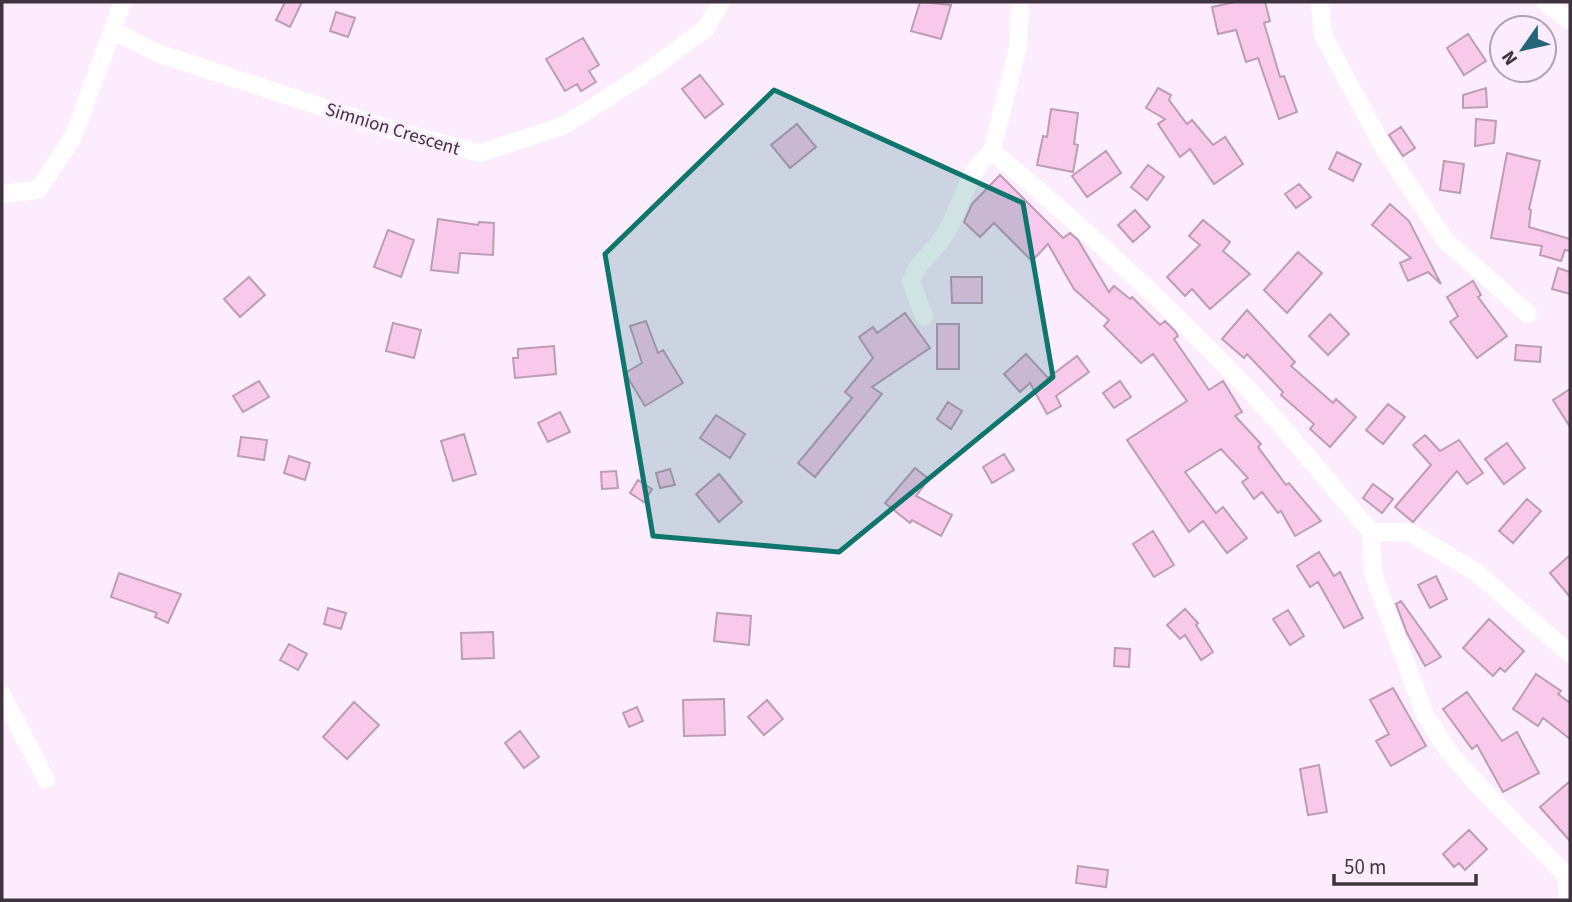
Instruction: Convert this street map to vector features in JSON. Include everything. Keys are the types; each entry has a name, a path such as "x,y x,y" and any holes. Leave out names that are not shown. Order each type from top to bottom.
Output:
{"street":[{"path":"2,194 38,190 73,136 123,2"},
{"name":"Simnion Crescent","path":"112,30 157,52 395,131 480,153 563,126 640,77 705,28 721,2"},
{"path":"924,316 911,282 919,262 943,239 977,163 992,151 1018,47 1020,2"},
{"path":"1320,2 1323,34 1382,145 1417,198 1445,240 1528,314"},
{"path":"1545,2 1570,21"},
{"path":"992,151 1104,248 1192,332 1248,389 1371,532 1373,573 1425,715 1449,752 1566,874 1568,900"},
{"path":"1371,532 1409,532 1476,572 1570,654"},
{"path":"2,695 47,779"}],"highlighted area":[{"path":"774,90 1023,203 1053,377 839,552 653,536 605,254"}],"building":[{"path":"285,2 302,2 290,27 276,20"},
{"path":"920,2 951,5 941,39 911,31"},
{"path":"1235,2 1265,2 1270,21 1264,23 1280,77 1284,76 1297,112 1279,119 1258,58 1246,62 1236,30 1218,34 1212,7"},
{"path":"336,12 355,18 348,37 330,31"},
{"path":"1468,34 1486,61 1464,75 1447,48"},
{"path":"583,38 599,65 589,71 596,82 581,91 577,84 565,91 546,59"},
{"path":"700,75 723,104 705,118 682,89"},
{"path":"1158,88 1171,95 1169,100 1187,124 1192,120 1213,145 1225,137 1243,164 1214,184 1190,149 1180,157 1158,124 1165,119 1146,108"},
{"path":"1486,88 1487,107 1463,108 1463,95"},
{"path":"1051,109 1078,113 1074,144 1078,145 1073,172 1037,165 1043,136 1047,137"},
{"path":"1476,119 1496,121 1494,143 1475,146"},
{"path":"797,124 816,147 790,168 771,145"},
{"path":"1401,127 1415,148 1403,156 1389,135"},
{"path":"1106,151 1121,173 1087,197 1072,176"},
{"path":"1337,152 1361,164 1353,181 1329,169"},
{"path":"1507,153 1540,161 1529,209 1529,227 1570,239 1570,251 1565,250 1561,261 1540,255 1542,246 1491,238"},
{"path":"1444,161 1464,164 1460,193 1440,190"},
{"path":"1148,165 1164,177 1147,200 1131,187"},
{"path":"1000,175 1063,238 1070,233 1078,240 1109,292 1114,286 1130,299 1132,297 1160,325 1165,321 1175,331 1178,336 1174,339 1209,390 1223,381 1242,412 1235,416 1261,444 1258,447 1286,485 1289,483 1321,521 1295,536 1281,511 1278,513 1262,492 1254,499 1242,482 1248,478 1221,449 1185,472 1216,513 1223,507 1247,538 1227,553 1203,521 1189,532 1127,440 1187,401 1153,354 1141,363 1104,326 1109,320 1074,289 1048,244 1032,261 994,223 980,237 964,222 972,204"},
{"path":"1299,184 1311,197 1296,208 1285,194"},
{"path":"1390,204 1409,221 1441,284 1428,272 1408,281 1400,263 1411,258 1372,225"},
{"path":"1135,210 1150,227 1133,242 1118,225"},
{"path":"438,219 478,225 479,222 494,223 493,255 460,253 458,273 431,270"},
{"path":"1203,220 1230,242 1223,251 1250,274 1210,309 1192,289 1185,296 1167,277 1200,245 1189,236"},
{"path":"388,230 414,240 401,277 374,267"},
{"path":"1298,252 1322,273 1287,313 1264,290"},
{"path":"1558,268 1570,272 1570,294 1552,289"},
{"path":"249,277 265,295 240,317 224,299"},
{"path":"951,277 982,277 982,303 952,303"},
{"path":"1473,281 1481,295 1478,297 1507,336 1477,358 1450,322 1458,316 1447,297"},
{"path":"1247,310 1295,362 1291,366 1333,403 1336,399 1356,417 1330,447 1310,429 1314,424 1281,395 1283,392 1247,354 1244,358 1222,339"},
{"path":"905,313 930,348 872,387 882,394 815,477 798,463 852,398 845,392 873,358 859,337 873,327 877,333"},
{"path":"1330,314 1349,334 1328,355 1309,336"},
{"path":"646,321 658,353 663,350 683,383 645,406 625,373 642,363 630,326"},
{"path":"393,323 421,330 414,358 386,351"},
{"path":"937,324 959,324 959,369 937,369"},
{"path":"1516,345 1541,347 1540,362 1515,360"},
{"path":"554,346 556,374 515,378 513,358 518,358 518,349"},
{"path":"1026,354 1048,378 1077,356 1089,372 1056,396 1061,406 1047,414 1030,383 1020,392 1004,374"},
{"path":"259,381 269,397 243,412 233,396"},
{"path":"1120,381 1131,397 1114,408 1103,393"},
{"path":"1570,389 1570,427 1553,400"},
{"path":"948,402 962,411 951,429 937,419"},
{"path":"1388,404 1405,417 1383,444 1366,430"},
{"path":"560,412 570,432 548,442 538,423"},
{"path":"716,415 745,434 730,458 700,438"},
{"path":"464,434 476,474 453,481 441,441"},
{"path":"1425,435 1440,451 1459,440 1483,473 1467,484 1457,471 1413,522 1395,507 1431,465 1413,445"},
{"path":"241,437 267,440 264,460 238,456"},
{"path":"1507,443 1525,468 1504,484 1485,459"},
{"path":"1004,454 1014,470 992,483 983,467"},
{"path":"289,456 310,463 305,480 284,473"},
{"path":"915,468 929,479 916,496 952,515 941,536 912,520 910,523 885,503"},
{"path":"670,469 675,485 660,488 656,473"},
{"path":"616,471 618,488 602,489 601,472"},
{"path":"719,474 742,502 719,522 696,494"},
{"path":"638,480 652,489 644,502 630,493"},
{"path":"1373,484 1393,499 1382,513 1363,498"},
{"path":"1527,499 1541,511 1513,543 1499,531"},
{"path":"1153,531 1174,565 1154,577 1133,544"},
{"path":"1319,552 1334,576 1340,572 1363,618 1344,628 1318,582 1310,587 1297,566"},
{"path":"1570,555 1570,597 1550,573"},
{"path":"119,573 181,594 168,623 155,617 157,613 111,597"},
{"path":"1436,576 1447,599 1430,608 1418,585"},
{"path":"1401,601 1441,657 1425,666 1407,633 1396,604"},
{"path":"328,608 346,613 341,629 324,624"},
{"path":"1185,609 1198,623 1196,625 1213,652 1201,660 1185,635 1180,639 1167,625"},
{"path":"1288,610 1304,636 1290,645 1273,619"},
{"path":"717,613 751,616 749,645 714,641"},
{"path":"1489,619 1524,651 1505,672 1500,668 1493,676 1463,648"},
{"path":"493,632 494,658 462,659 461,633"},
{"path":"289,644 307,654 298,670 280,660"},
{"path":"1115,648 1130,649 1129,667 1114,666"},
{"path":"1536,674 1561,691 1558,694 1570,703 1570,739 1543,718 1538,726 1513,709"},
{"path":"1393,688 1426,746 1391,766 1376,741 1389,734 1370,700"},
{"path":"1467,692 1502,741 1517,732 1539,773 1503,792 1477,745 1472,749 1443,709"},
{"path":"724,699 725,735 684,736 683,700"},
{"path":"767,700 783,719 764,735 748,717"},
{"path":"354,702 379,725 347,759 323,737"},
{"path":"637,707 643,721 629,727 623,713"},
{"path":"520,731 539,757 524,768 505,743"},
{"path":"1319,765 1327,812 1308,815 1300,769"},
{"path":"1570,781 1570,841 1540,807"},
{"path":"1469,830 1487,849 1465,870 1459,863 1454,867 1443,854"},
{"path":"1078,866 1108,870 1106,887 1076,883"}]}
